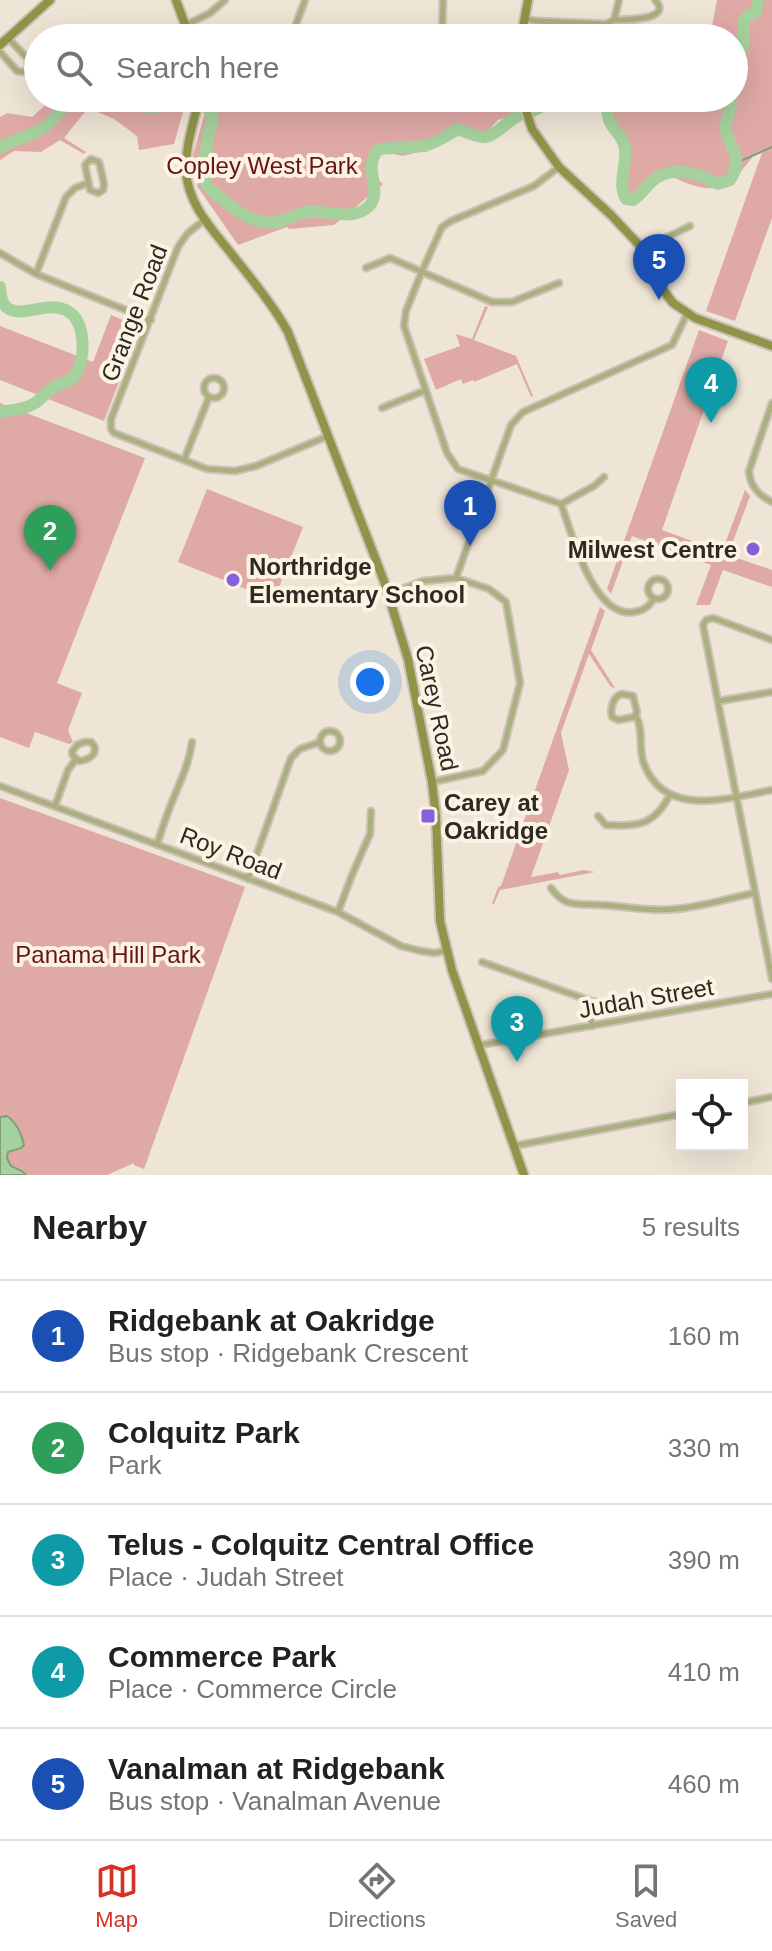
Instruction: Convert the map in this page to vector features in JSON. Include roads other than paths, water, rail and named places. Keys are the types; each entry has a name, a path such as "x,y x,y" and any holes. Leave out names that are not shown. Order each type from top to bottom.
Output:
{"street":[{"path":"0,45 50,0"},
{"path":"176,0 185,24"},
{"path":"187,24 210,13 225,0"},
{"path":"296,24 305,0"},
{"path":"442,24 443,0"},
{"path":"523,24 528,0"},
{"path":"614,20 619,0"},
{"path":"601,24 658,13 660,4 655,0"},
{"path":"524,19 586,24"},
{"path":"8,38 24,55"},
{"path":"0,52 17,71 24,72"},
{"name":"Carey Road","path":"196,112 187,150 186,172 190,192 205,220 281,319 296,348 389,594 408,659 432,782 439,904 446,951 524,1175"},
{"path":"527,112 532,129 559,167 643,249 673,303 687,314 772,346"},
{"path":"94,159 101,165 104,187 101,192 95,193 88,183 85,165 94,159"},
{"path":"559,167 534,186 442,227 406,311 404,326 447,453 458,469 561,504 604,477"},
{"path":"36,274 66,197 75,188 88,183"},
{"name":"Grange Road","path":"184,460 114,433 111,419 178,247 187,234 205,220"},
{"path":"643,249 690,226"},
{"path":"0,253 36,274 151,320"},
{"path":"366,268 390,258 492,302 512,302 559,283"},
{"path":"456,578 511,425 523,412 672,345 687,314"},
{"path":"213,378 219,379 224,387 223,393 218,397 209,397 204,390 205,384 213,378"},
{"path":"382,408 426,390"},
{"path":"209,397 184,460 215,470 245,470 329,436"},
{"path":"772,403 749,479 763,498 772,502"},
{"path":"561,504 598,594 606,602 629,613 644,609 654,598"},
{"path":"389,594 423,581 456,578 489,589 506,602 520,683 503,750 483,771 432,782"},
{"path":"654,580 663,580 668,592 663,598 654,598 648,587 654,580"},
{"path":"772,640 713,618 703,625 772,979"},
{"path":"719,701 772,692"},
{"path":"636,716 618,720 612,717 617,696 633,696 646,769 670,795 700,803 772,790"},
{"path":"88,741 94,745 95,751 91,757 84,761 76,759 72,752 77,745 88,741"},
{"path":"157,844 173,798 179,790 192,742"},
{"path":"248,879 291,758 300,749 320,742"},
{"path":"55,806 68,770 76,759"},
{"name":"Roy Road","path":"0,786 338,912 401,946 434,953 446,951"},
{"path":"598,816 606,825 624,826 649,821 662,810 670,795"},
{"path":"338,912 370,834 371,811"},
{"path":"551,888 560,901 571,904 641,910 676,909 755,893"},
{"path":"482,962 591,1001 624,1008"},
{"name":"Judah Street","path":"480,1045 772,994"},
{"path":"591,1001 592,1026"},
{"path":"748,1102 772,1097"},
{"path":"514,1146 676,1115"}],"waterway":[{"path":"743,24 748,15 755,12 757,0"},
{"path":"0,148 43,128 59,112"},
{"path":"206,184 205,160 213,116 210,112"},
{"path":"608,112 624,145 623,193 626,199 633,200 651,182 667,173 684,172 718,184 730,180 735,171 736,157 726,131 729,112"},
{"path":"210,189 244,215 265,222 278,222 309,212 356,213 363,211 373,200 372,163 379,149 425,146 458,129 484,137 518,116"},
{"path":"736,163 772,147"},
{"path":"0,287 3,302 9,309 23,311 54,307 69,312 79,324 82,342 81,360 73,378 54,387 32,405 0,412"}],"place":[{"name":"Vanalman at Ridgebank","path":"659,300"},
{"name":"Commerce Park","path":"711,423"},
{"name":"Ridgebank at Oakridge","path":"470,546"},
{"name":"Milwest Centre","path":"753,549"},
{"name":"Colquitz Park","path":"50,571"},
{"name":"Northridge Elementary School","path":"233,580"},
{"name":"Carey at Oakridge","path":"428,816"},
{"name":"Telus - Colquitz Central Office","path":"517,1062"}],"park label":[{"name":"Copley West Park","path":"262,165"},
{"name":"Panama Hill Park","path":"108,954"}]}
